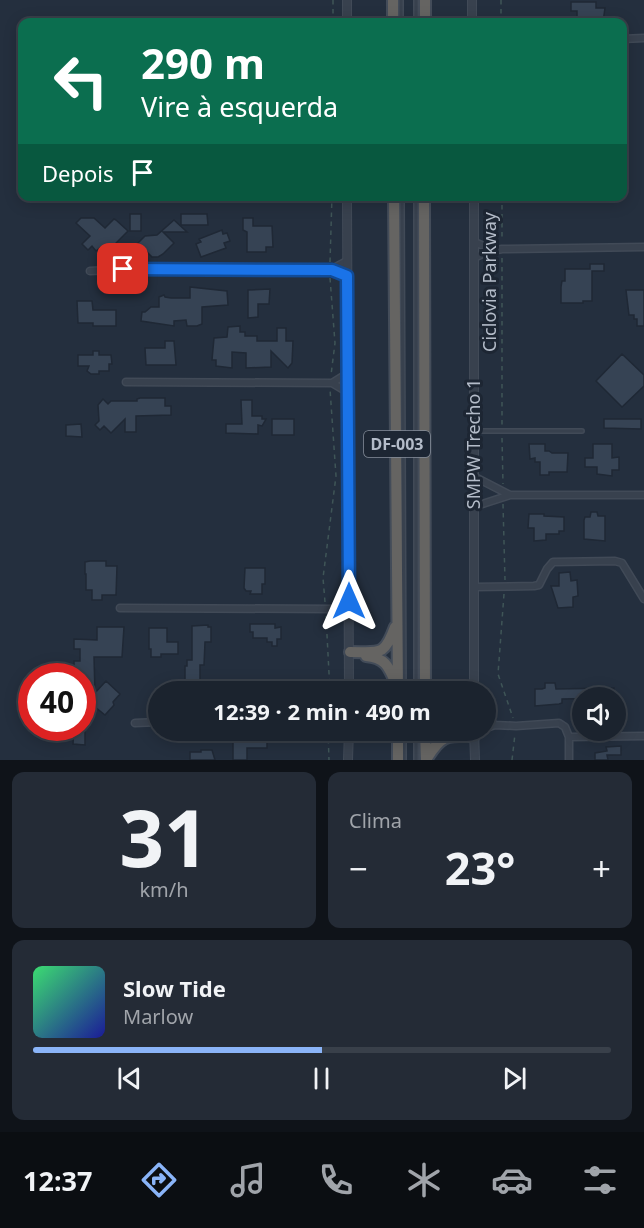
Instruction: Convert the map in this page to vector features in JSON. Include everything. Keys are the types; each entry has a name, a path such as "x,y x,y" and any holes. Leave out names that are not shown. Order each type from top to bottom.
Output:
{"highway":[{"path":"393,0 393,18"},
{"path":"425,0 425,18"},
{"name":"DF-003","path":"394,201 400,681"},
{"name":"DF-003","path":"424,201 425,681"},
{"path":"350,655 384,649 390,641 399,618"},
{"path":"350,655 381,659 395,681"},
{"path":"398,741 398,760"},
{"path":"425,741 426,760"},
{"path":"426,760 440,741"}],"street":[{"path":"347,0 347,18"},
{"path":"472,0 472,18"},
{"path":"627,39 644,38"},
{"path":"347,201 349,681"},
{"name":"SMPW Trecho 1","path":"474,201 474,681"},
{"path":"474,242 498,250"},
{"path":"474,258 498,250 644,247"},
{"path":"331,270 347,261"},
{"path":"90,271 110,270 115,263 120,264 123,269 331,270 347,276"},
{"path":"331,383 348,373"},
{"path":"126,382 331,383 347,392"},
{"path":"473,476 505,494"},
{"path":"473,507 505,494 644,495"},
{"path":"474,587 537,586 553,562 615,561 622,563 644,599"},
{"path":"120,608 326,610 336,609 349,601"},
{"path":"336,609 349,619"},
{"path":"135,723 148,722"},
{"path":"496,725 561,724 565,726 569,737 569,760"},
{"path":"569,737 644,736"},
{"path":"348,741 348,760"},
{"path":"475,741 475,760"}],"lane":[{"path":"401,0 401,18"},
{"path":"416,0 416,18"},
{"path":"400,681 402,201"},
{"path":"416,201 416,681"},
{"path":"474,431 582,430"},
{"path":"404,741 404,760"},
{"path":"416,741 416,760"}],"path":[{"path":"333,0 333,18"},
{"path":"501,0 501,18"},
{"path":"329,681 322,578 336,476 331,383 335,343 331,270 332,201"},
{"name":"Ciclovia Parkway","path":"502,201 498,250 505,494 505,588 498,674 516,726 512,760"},
{"path":"328,741 329,760"}],"building":[{"path":"571,2 596,2 596,8 605,8 604,18 577,18 577,11 571,11"},
{"path":"130,214 141,214 141,231 130,231"},
{"path":"181,214 207,214 208,225 181,225"},
{"path":"81,218 94,218 105,228 114,219 128,231 116,243 110,254 101,247 96,251 92,246 88,250 82,244 90,236 76,223"},
{"path":"243,218 253,218 253,226 272,226 273,247 266,247 266,252 247,252 247,232 243,230"},
{"path":"174,220 187,232 163,232 174,243 163,254 152,257 147,252 139,256 133,251 135,249 133,248 145,236 157,235"},
{"path":"222,230 223,234 227,233 230,241 224,243 226,248 201,257 196,244 201,242 199,239"},
{"path":"590,264 604,264 604,271 592,271 592,301 561,303 561,287 562,281 565,281 565,269 590,269"},
{"path":"190,287 227,291 228,305 202,307 202,324 197,326 187,326 186,320 174,321 174,326 141,321 142,312 151,307 159,307 159,297 164,295 171,298 190,298"},
{"path":"270,289 269,304 258,304 258,317 248,318 248,290"},
{"path":"626,290 644,290 644,326 637,326 637,319 634,319 634,315 629,315"},
{"path":"77,301 92,301 93,310 116,310 116,326 93,326 93,323 78,323"},
{"path":"240,326 240,332 245,332 245,336 257,336 257,341 277,341 277,328 286,328 286,341 293,341 292,363 288,368 271,351 271,367 246,368 246,353 232,352 232,368 216,366 216,360 212,360 214,338 227,337 228,327"},
{"path":"165,341 174,341 176,365 146,365 145,348 165,348"},
{"path":"93,351 99,351 99,355 111,355 112,364 109,364 109,371 91,374 87,371 89,366 78,366 78,355 93,355"},
{"path":"622,354 644,375 644,386 622,407 596,381"},
{"path":"140,398 165,398 165,406 171,406 171,415 136,416 136,432 125,432 125,419 111,433 104,426 100,430 95,425 99,421 98,405 103,399 108,404 111,401 137,401"},
{"path":"241,400 252,400 252,416 262,416 262,419 266,419 262,426 258,425 258,434 226,433 226,424 242,424"},
{"path":"272,419 294,419 294,435 272,435"},
{"path":"604,419 641,419 641,429 604,428"},
{"path":"81,424 82,437 66,436 66,425"},
{"path":"529,444 545,444 545,451 552,453 568,453 567,472 549,472 549,475 540,475 540,462 535,462 535,458 530,459"},
{"path":"593,444 612,444 612,458 619,457 619,470 612,470 612,476 597,474 597,467 585,467 585,458 593,458"},
{"path":"591,512 597,512 598,516 605,516 605,541 584,539 584,520 585,517 590,517"},
{"path":"529,514 564,517 564,531 559,531 559,534 546,534 546,540 534,541 534,528 528,528"},
{"path":"106,561 106,566 117,566 116,595 102,595 102,600 92,600 92,590 86,590 85,574 85,562"},
{"path":"245,568 265,568 265,584 262,584 262,594 250,594 251,591 246,591 244,588"},
{"path":"570,572 571,581 577,580 578,596 573,597 573,607 558,608 551,586 559,586 559,573"},
{"path":"250,624 275,624 275,628 281,627 281,639 277,639 277,646 272,646 272,642 267,642 267,638 253,638"},
{"path":"208,625 211,627 211,642 205,642 204,665 200,665 200,681 185,681 187,660 192,660 192,626"},
{"path":"97,627 124,627 122,657 94,657 94,663 74,663 74,661 80,661 80,649 74,649 74,639 97,640"},
{"path":"149,628 167,628 167,642 178,642 178,654 161,654 161,657 151,657"},
{"path":"106,681 120,694 105,715 96,708 96,692"},
{"path":"545,683 555,683 556,689 572,689 572,699 562,699 562,703 559,704 535,706 535,689 545,688"},
{"path":"73,741 85,741 85,745 73,744"},
{"path":"233,741 267,741 267,748 247,748 247,760 233,760"},
{"path":"621,746 621,755 607,755 608,760 595,760 595,753 607,751 606,747"},
{"path":"201,750 212,750 215,760 190,760 190,752 201,752"}],"route":[{"path":"123,269 332,270 347,276 349,601"}]}
